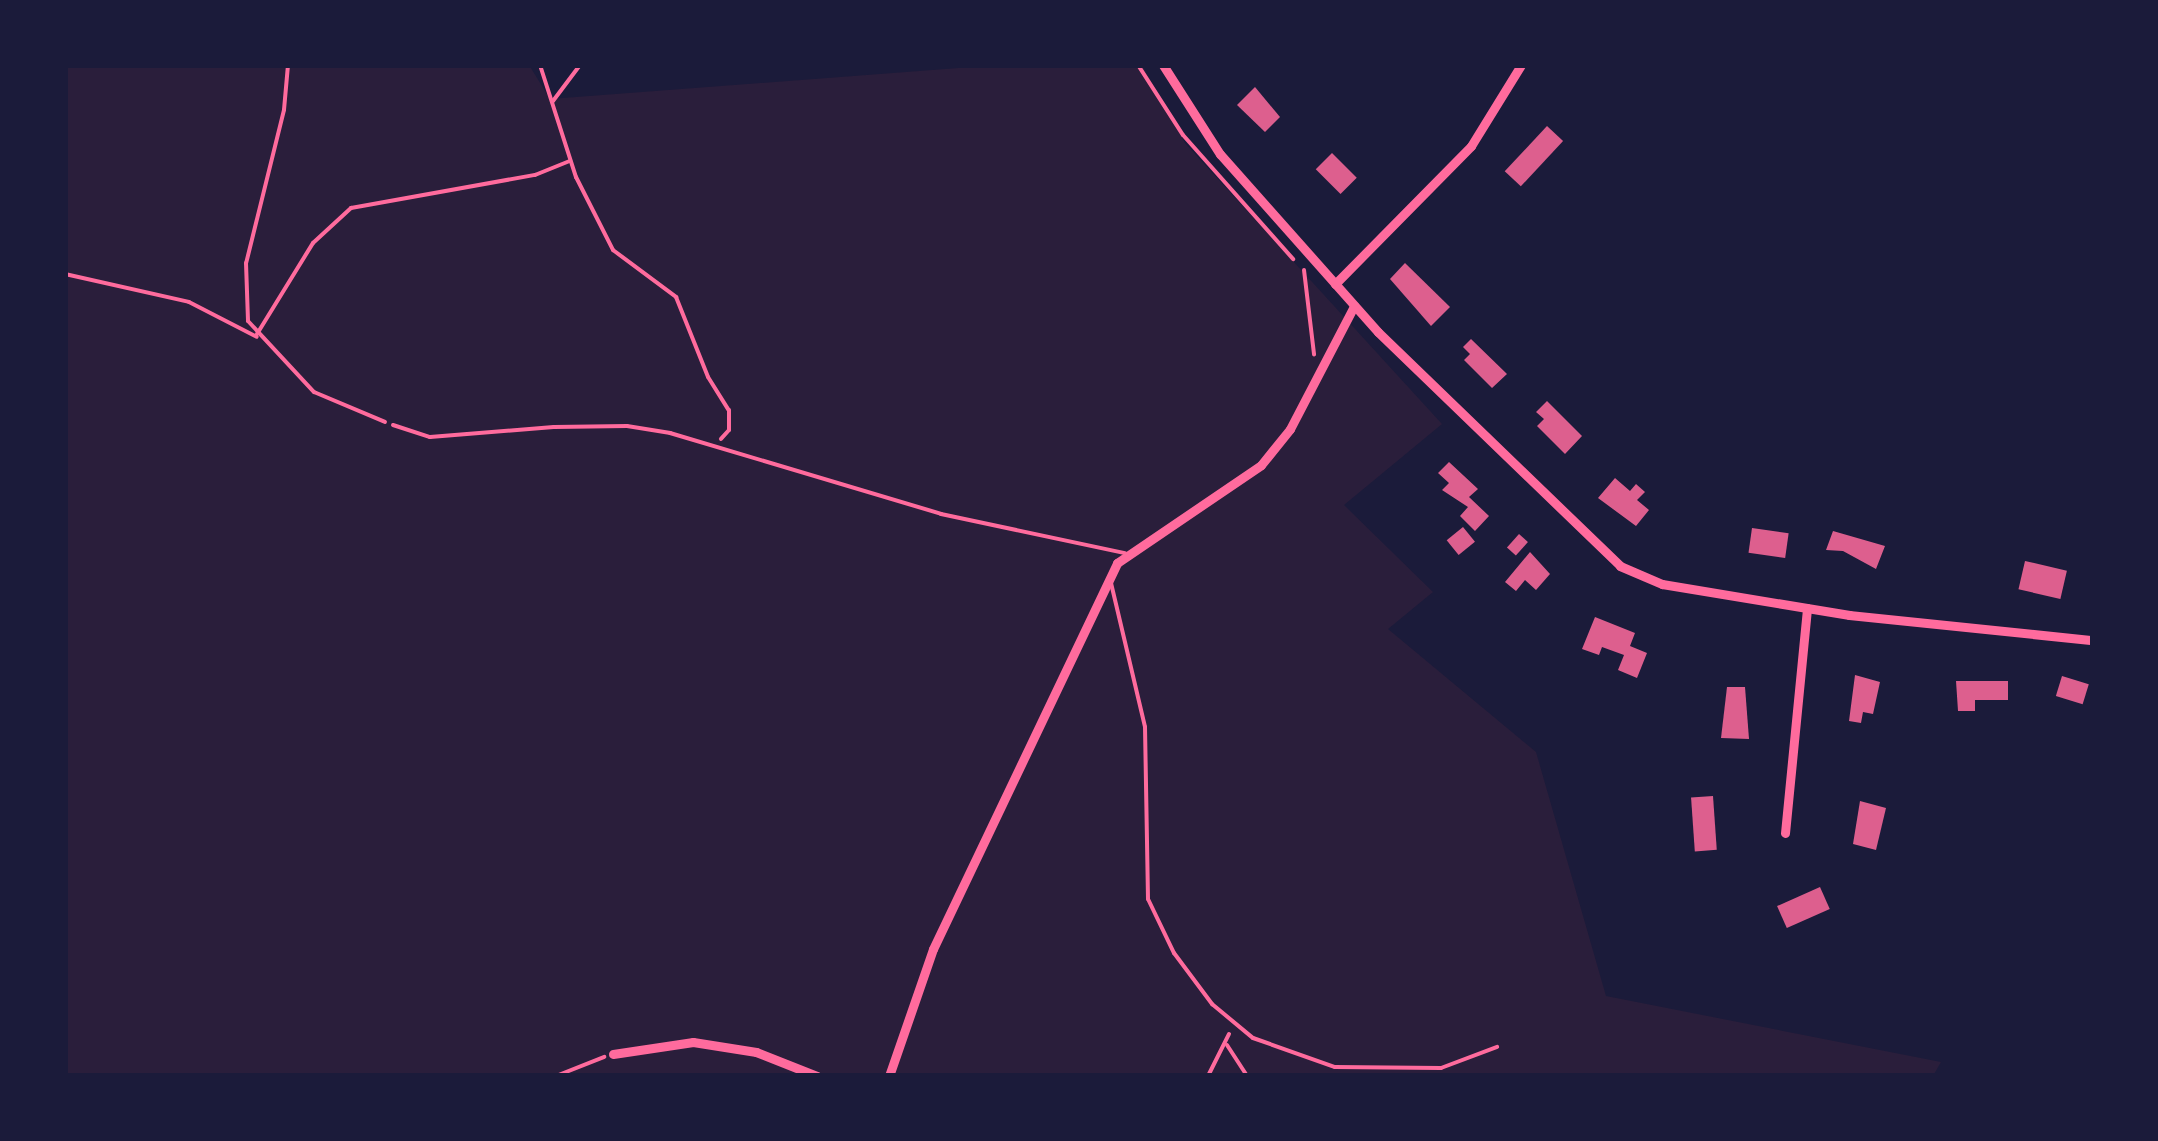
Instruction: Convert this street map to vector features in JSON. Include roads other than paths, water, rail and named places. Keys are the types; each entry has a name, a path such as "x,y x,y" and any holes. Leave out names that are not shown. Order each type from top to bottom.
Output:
{"street":[{"path":"1163,65 1202,132 1354,306 1620,566 1662,584 1807,608 2093,640"},
{"path":"1335,284 1480,136 1520,65"},
{"path":"889,1076 933,949 1125,553 1260,466 1290,428 1354,306"},
{"path":"1784,833 1807,608"},
{"path":"613,1054 693,1042 756,1052 817,1076"}],"lane":[{"path":"393,425 430,437 628,426 716,445 941,514 1125,553"},
{"path":"1110,578 1144,727 1148,899 1174,953 1231,1024 1296,1058 1370,1072 1440,1068 1497,1047"}]}
